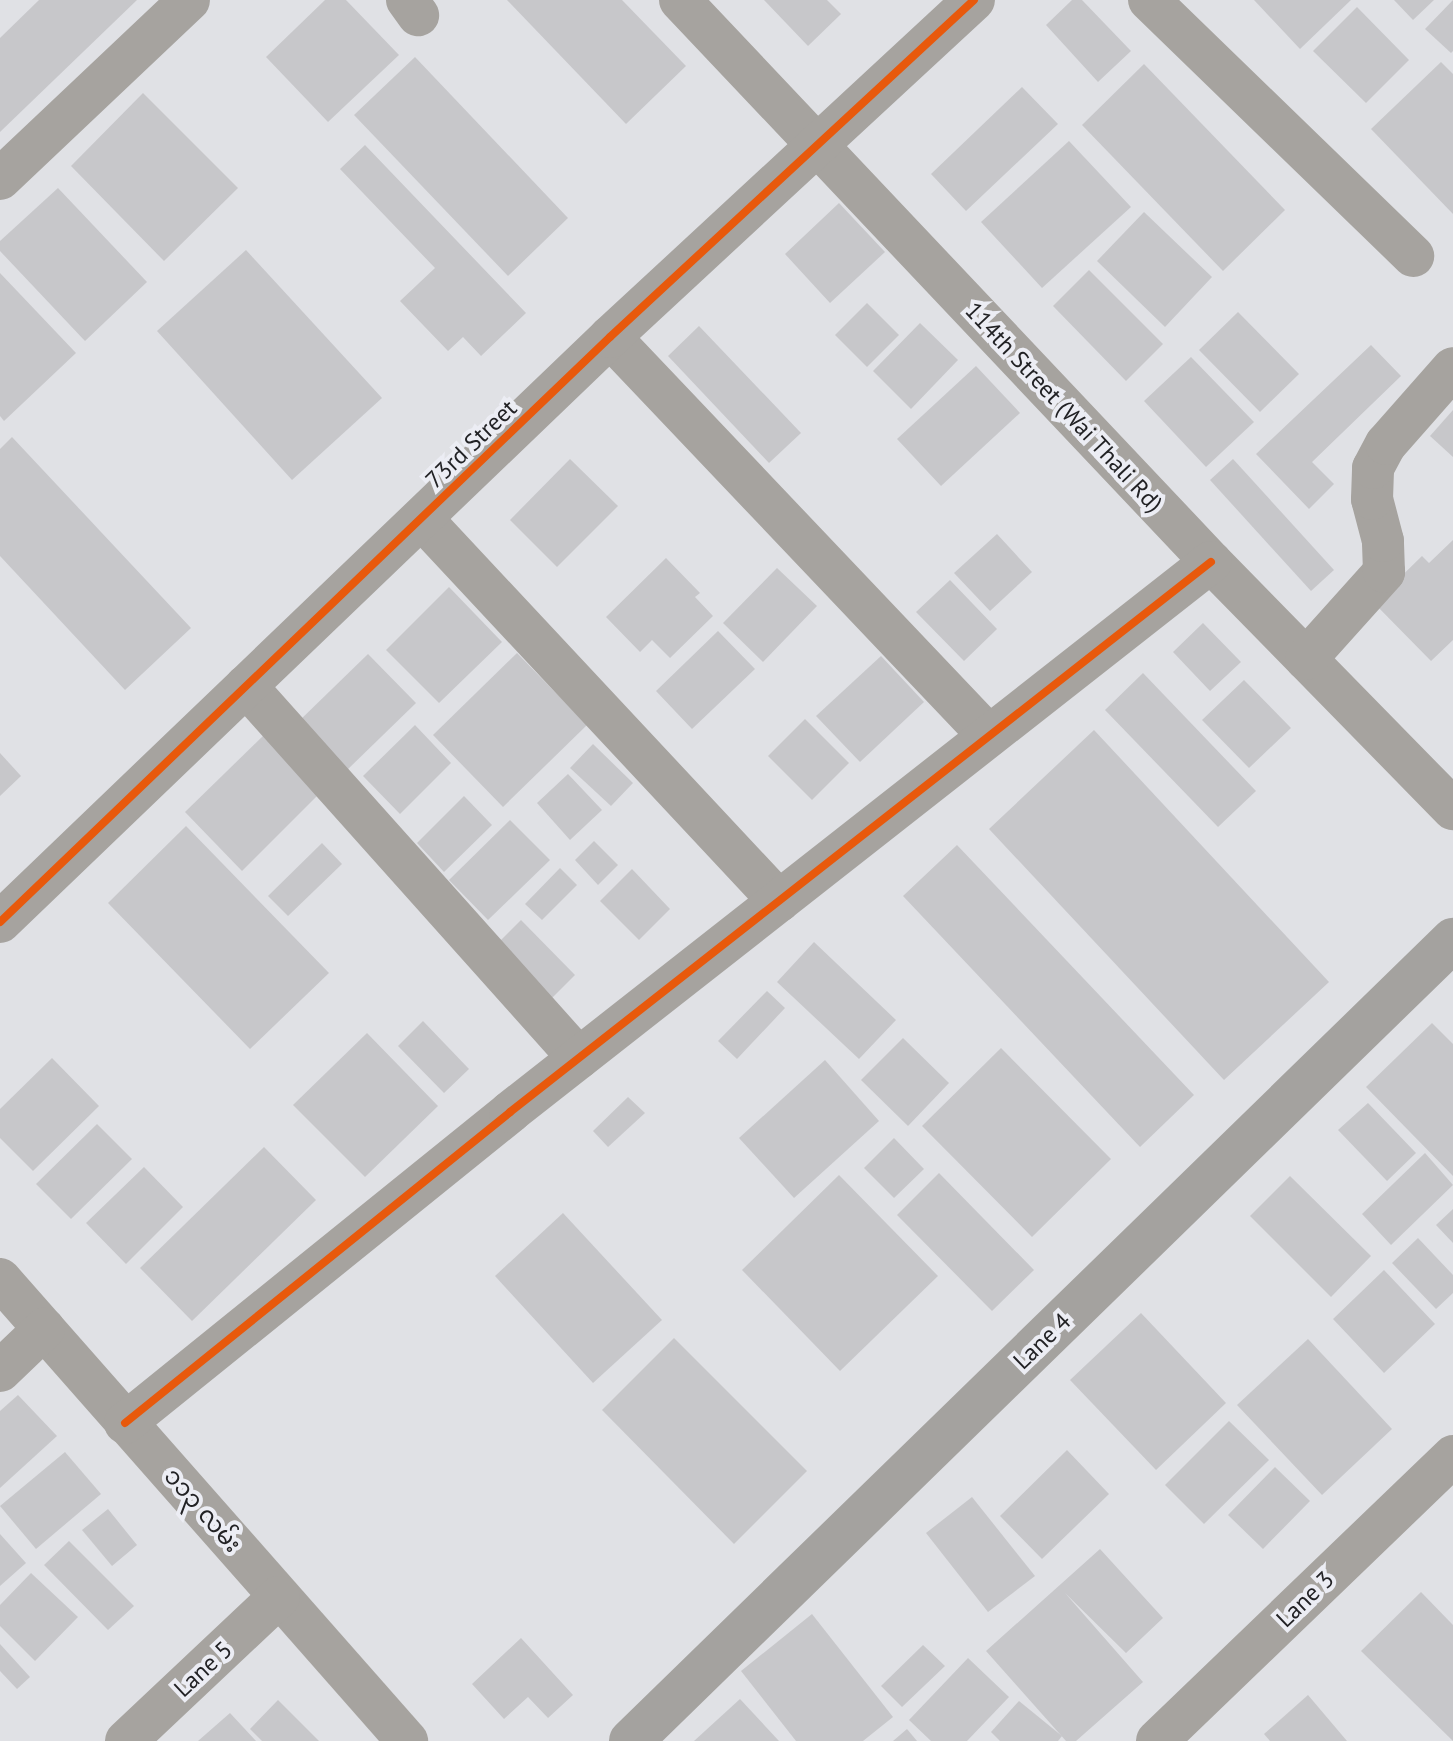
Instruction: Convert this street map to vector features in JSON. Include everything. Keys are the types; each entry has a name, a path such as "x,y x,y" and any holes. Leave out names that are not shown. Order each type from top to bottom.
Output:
{"street":[{"path":"0,179 189,0"},
{"name":"114th Street (Wai Thali Rd)","path":"680,0 1211,562 1453,809"},
{"name":"73rd Street","path":"0,922 610,337 974,0"},
{"path":"1149,0 1413,256"},
{"path":"610,337 989,736"},
{"path":"1306,659 1384,572 1383,541 1372,499 1373,468 1386,444 1453,368"},
{"path":"422,519 779,901"},
{"path":"125,1423 579,1058 1211,562"},
{"path":"246,686 579,1058"},
{"name":"Lane 4","path":"631,1741 1453,940"},
{"name":"၁၁၃ လမ်း","path":"0,1279 407,1741"},
{"path":"0,1371 44,1329"},
{"name":"Lane 3","path":"1157,1741 1453,1456"},
{"name":"Lane 5","path":"126,1741 279,1597"}],"building":[{"path":"39,0 137,0 0,132 0,38"},
{"path":"325,0 346,0 399,55 328,122 266,57"},
{"path":"507,0 622,0 686,66 626,124"},
{"path":"764,0 827,0 841,14 808,46"},
{"path":"1072,0 1082,0 1131,51 1098,82 1046,25"},
{"path":"1254,0 1351,0 1300,49"},
{"path":"1394,0 1434,0 1413,20"},
{"path":"1453,0 1453,51 1451,53 1425,29"},
{"path":"1357,7 1409,60 1366,103 1313,51"},
{"path":"415,57 568,218 508,276 354,115"},
{"path":"1441,62 1453,74 1453,214 1371,129"},
{"path":"1144,64 1285,210 1223,271 1082,125"},
{"path":"1022,87 1058,124 966,211 931,174"},
{"path":"143,93 238,188 164,261 71,166"},
{"path":"1069,141 1131,207 1042,288 981,222"},
{"path":"365,145 526,313 481,356 463,337 448,351 400,301 435,268 340,169"},
{"path":"58,188 147,282 85,341 0,251 0,241"},
{"path":"839,203 885,252 830,303 785,254"},
{"path":"1144,212 1212,277 1165,327 1097,261"},
{"path":"246,250 382,398 292,480 157,331"},
{"path":"1089,270 1163,344 1126,381 1053,306"},
{"path":"0,273 76,353 4,421 0,416"},
{"path":"867,303 899,335 867,367 835,335"},
{"path":"1238,312 1299,374 1260,412 1199,350"},
{"path":"920,323 958,360 911,409 873,371"},
{"path":"699,326 801,433 769,463 668,356"},
{"path":"1371,345 1401,376 1312,462 1334,484 1309,509 1256,454"},
{"path":"1191,357 1254,422 1206,467 1144,401"},
{"path":"976,366 1020,413 941,486 897,439"},
{"path":"1453,410 1453,457 1430,436"},
{"path":"12,437 191,628 125,690 0,556 0,449"},
{"path":"570,459 618,506 557,567 510,520"},
{"path":"1233,459 1334,570 1311,591 1210,480"},
{"path":"997,534 1032,572 990,611 954,573"},
{"path":"1453,540 1453,640 1431,661 1374,603 1422,556 1429,563"},
{"path":"666,558 700,593 695,597 713,616 670,658 652,640 640,652 606,617"},
{"path":"777,568 817,606 763,662 723,623"},
{"path":"950,580 997,629 964,661 916,612"},
{"path":"449,587 502,642 439,703 386,650"},
{"path":"1203,623 1241,662 1210,691 1173,652"},
{"path":"718,631 755,669 692,729 656,691"},
{"path":"517,653 587,725 503,807 433,735"},
{"path":"368,654 416,703 345,772 297,723"},
{"path":"881,656 924,702 860,762 816,716"},
{"path":"1143,673 1256,791 1218,827 1105,710"},
{"path":"1244,680 1291,728 1249,768 1202,720"},
{"path":"805,719 849,763 812,800 768,756"},
{"path":"415,725 451,763 400,814 363,776"},
{"path":"1094,730 1329,982 1224,1080 989,829"},
{"path":"266,733 322,791 242,871 185,812"},
{"path":"593,744 633,783 611,806 570,768"},
{"path":"0,753 21,776 0,796"},
{"path":"568,774 602,810 570,840 537,803"},
{"path":"464,796 492,825 444,872 417,843"},
{"path":"510,820 550,860 488,920 449,880"},
{"path":"186,826 329,973 250,1049 108,903"},
{"path":"594,841 618,865 598,885 575,860"},
{"path":"322,843 342,864 288,916 268,896"},
{"path":"957,845 1194,1095 1140,1147 903,896"},
{"path":"560,868 577,885 542,920 525,904"},
{"path":"632,869 670,909 639,940 600,901"},
{"path":"521,920 575,975 552,998 498,943"},
{"path":"814,942 896,1020 859,1059 777,982"},
{"path":"767,991 785,1008 737,1059 718,1041"},
{"path":"423,1021 469,1069 444,1093 398,1046"},
{"path":"1432,1023 1453,1044 1453,1176 1366,1087"},
{"path":"367,1033 438,1106 365,1177 293,1105"},
{"path":"903,1038 949,1083 908,1126 861,1080"},
{"path":"1001,1048 1111,1159 1032,1237 922,1126"},
{"path":"52,1058 99,1106 33,1171 0,1138 0,1109"},
{"path":"825,1060 879,1121 794,1198 739,1138"},
{"path":"628,1097 645,1113 608,1147 593,1131"},
{"path":"1368,1103 1416,1153 1387,1181 1338,1130"},
{"path":"97,1124 132,1159 71,1219 36,1184"},
{"path":"894,1138 924,1169 894,1198 864,1168"},
{"path":"264,1147 316,1200 192,1321 140,1268"},
{"path":"1425,1153 1453,1185 1391,1245 1362,1214"},
{"path":"144,1167 183,1207 126,1264 86,1223"},
{"path":"939,1173 1034,1270 992,1311 897,1215"},
{"path":"839,1175 938,1276 840,1371 742,1270"},
{"path":"1290,1176 1371,1256 1331,1297 1250,1216"},
{"path":"1453,1209 1453,1243 1436,1225"},
{"path":"563,1213 662,1320 593,1383 495,1276"},
{"path":"1418,1238 1453,1275 1453,1293 1436,1309 1392,1263"},
{"path":"1384,1270 1435,1324 1384,1373 1333,1319"},
{"path":"1141,1313 1226,1403 1156,1470 1070,1380"},
{"path":"674,1338 807,1471 734,1544 602,1410"},
{"path":"1308,1339 1392,1429 1322,1495 1237,1405"},
{"path":"18,1395 57,1436 0,1488 0,1411"},
{"path":"1229,1421 1269,1460 1204,1524 1165,1485"},
{"path":"1067,1450 1109,1494 1042,1559 1000,1516"},
{"path":"65,1452 101,1494 36,1549 0,1506"},
{"path":"1275,1467 1310,1501 1263,1549 1228,1515"},
{"path":"972,1497 1035,1576 988,1612 926,1533"},
{"path":"108,1509 137,1545 112,1566 82,1530"},
{"path":"0,1534 26,1563 0,1586"},
{"path":"69,1541 134,1606 108,1630 44,1565"},
{"path":"1100,1549 1163,1618 1126,1653 1065,1593 1143,1682 1076,1741 1066,1741 986,1651"},
{"path":"31,1573 78,1617 35,1661 0,1626 0,1605"},
{"path":"1421,1592 1453,1625 1453,1741 1361,1651"},
{"path":"812,1614 893,1717 863,1741 796,1741 741,1671"},
{"path":"521,1638 573,1695 548,1718 528,1697 504,1719 472,1684"},
{"path":"0,1644 30,1677 17,1689 0,1671"},
{"path":"923,1645 945,1666 902,1707 881,1686"},
{"path":"968,1658 1009,1697 967,1741 931,1741 909,1720"},
{"path":"1308,1695 1347,1741 1270,1741 1264,1734"},
{"path":"740,1699 779,1741 694,1741"},
{"path":"278,1700 319,1741 262,1741 250,1729"},
{"path":"1019,1701 1062,1736 1058,1741 1000,1741 991,1732"},
{"path":"230,1713 256,1741 198,1741"},
{"path":"907,1729 917,1741 893,1741"}],"cycle path":[{"path":"0,922 610,337 974,0"},
{"path":"125,1423 510,1112 1211,562"}]}
